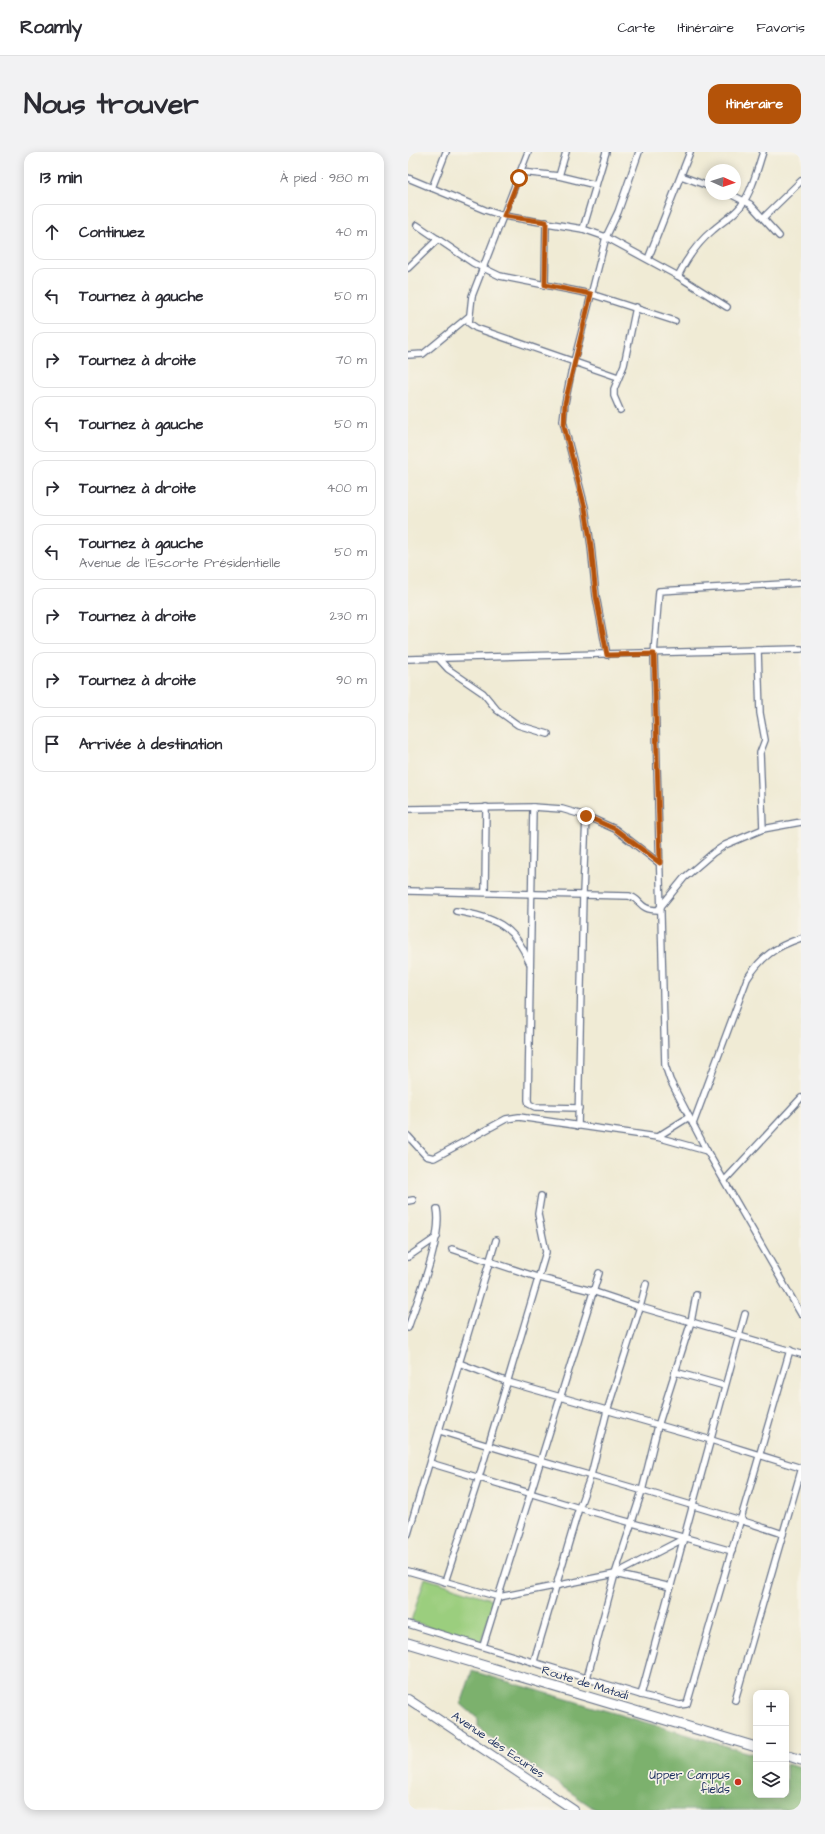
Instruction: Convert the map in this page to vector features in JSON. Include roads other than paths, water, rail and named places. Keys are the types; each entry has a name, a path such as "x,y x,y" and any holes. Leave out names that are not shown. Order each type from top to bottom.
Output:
{"main road":[{"name":"Route de Matadi","path":"408,1643 753,1745"},
{"path":"789,1756 801,1760"}],"street":[{"path":"432,188 446,152"},
{"path":"528,152 472,296 468,317 469,323 476,328 618,377"},
{"path":"559,176 566,152"},
{"path":"583,229 606,152"},
{"path":"607,655 596,596 591,546 585,508 563,421 565,403 574,362 606,237 618,212 639,152"},
{"path":"648,259 690,152"},
{"path":"678,276 696,246 735,212 744,201 763,152"},
{"path":"521,172 559,176 596,185"},
{"path":"681,176 705,185"},
{"path":"408,178 485,210 504,216 583,229 606,237 678,276 727,307"},
{"path":"764,217 801,181"},
{"path":"741,200 764,217 779,236"},
{"path":"545,285 546,222"},
{"path":"417,224 483,268 500,276 591,294 636,307 675,321"},
{"path":"408,268 438,239"},
{"path":"620,410 614,396 614,389 624,365 636,307"},
{"path":"408,355 423,354 468,317"},
{"path":"801,584 659,591 654,654 665,1065 670,1080 707,1150 801,1314"},
{"path":"408,659 654,654 801,649"},
{"path":"758,650 760,713 765,740 760,752 763,828"},
{"path":"438,658 448,669 484,693 497,710 518,725 548,734"},
{"path":"408,809 533,806 562,809 586,816 615,829 660,863"},
{"path":"533,806 529,1104 535,1107 579,1108"},
{"path":"485,892 486,807"},
{"path":"578,1126 586,816"},
{"path":"408,891 629,896 634,897 645,909 655,910 660,909 679,883 713,853 725,845 763,828 801,822"},
{"path":"456,911 488,917 507,929 521,946 531,966"},
{"path":"693,1124 747,979 755,967 770,952 782,944 801,938"},
{"path":"725,1180 801,1098"},
{"path":"408,1136 426,1156 434,1158 512,1117 658,1138 707,1150"},
{"path":"658,1138 689,1117"},
{"path":"445,1582 480,1477 540,1278 546,1252 538,1214 541,1196"},
{"path":"408,1328 437,1237 439,1219 437,1209"},
{"path":"408,1257 437,1237"},
{"path":"408,1534 496,1240"},
{"path":"452,1249 540,1278 592,1291 640,1307 801,1354"},
{"path":"483,1646 541,1461 559,1397 599,1273"},
{"path":"534,1661 555,1586 579,1508 591,1475 607,1411 646,1284"},
{"path":"588,1678 615,1574 642,1491 658,1426 691,1322 696,1295"},
{"path":"642,1694 745,1314"},
{"path":"408,1624 642,1694 684,1706 687,1704 790,1350"},
{"path":"459,1363 508,1382 711,1440 760,1455 801,1470 784,1534 735,1700"},
{"path":"675,1372 725,1386"},
{"path":"440,1431 693,1505 784,1534"},
{"path":"430,1463 579,1508 732,1551"},
{"path":"408,1571 499,1598 615,1574 685,1538"},
{"path":"615,1574 671,1587"},
{"name":"Avenue des Ecuries","path":"408,1699 574,1810"}],"place":[{"name":"Upper Campus fields","path":"738,1782"}]}
